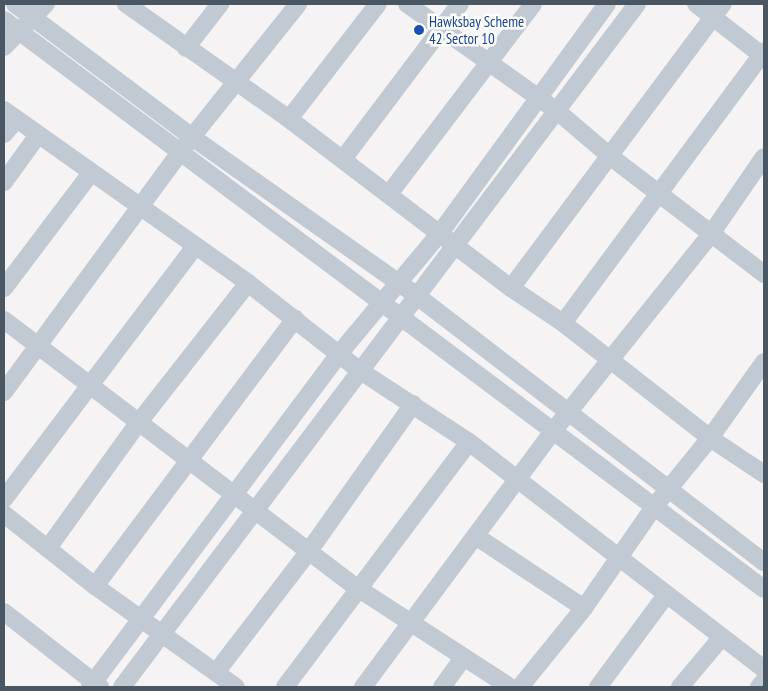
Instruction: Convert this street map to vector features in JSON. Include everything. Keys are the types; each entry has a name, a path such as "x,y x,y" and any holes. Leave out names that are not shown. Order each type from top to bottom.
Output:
{"street":[{"path":"15,4 192,137 417,296 764,562"},
{"path":"4,47 46,4"},
{"path":"186,48 220,4"},
{"path":"4,392 180,152 298,4"},
{"path":"289,119 378,4"},
{"path":"407,4 538,100 557,111 611,157 764,274"},
{"path":"343,159 460,4"},
{"path":"389,194 533,4"},
{"path":"4,612 94,686 338,355 384,302 440,232 607,4"},
{"path":"122,687 164,635 358,370 457,245 637,4"},
{"path":"563,323 763,54 718,10 696,4"},
{"path":"136,6 186,48 238,81 343,159 511,288 563,323 710,438 762,468"},
{"path":"511,288 611,157 718,10"},
{"path":"4,20 384,302 764,589"},
{"path":"4,134 10,115 139,209 248,283 358,370 468,442 517,482 620,557 666,596 721,638 764,668"},
{"path":"4,182 38,135"},
{"path":"363,687 554,430 711,234 764,158"},
{"path":"4,288 91,173"},
{"path":"4,499 195,246"},
{"path":"48,548 139,422 248,283"},
{"path":"95,586 295,319"},
{"path":"4,320 91,384 359,589 413,622 463,658 510,687"},
{"path":"520,687 584,608 654,507 710,438 764,362"},
{"path":"217,671 309,551 412,404"},
{"path":"285,687 468,442"},
{"path":"4,514 95,586 217,671 236,687"},
{"path":"477,536 584,608"},
{"path":"598,687 666,596"},
{"path":"680,687 721,638"},
{"path":"442,687 463,658"},
{"path":"759,687 764,681"}],"place":[{"name":"Hawksbay Scheme 42 Sector 10","path":"419,30"}]}
